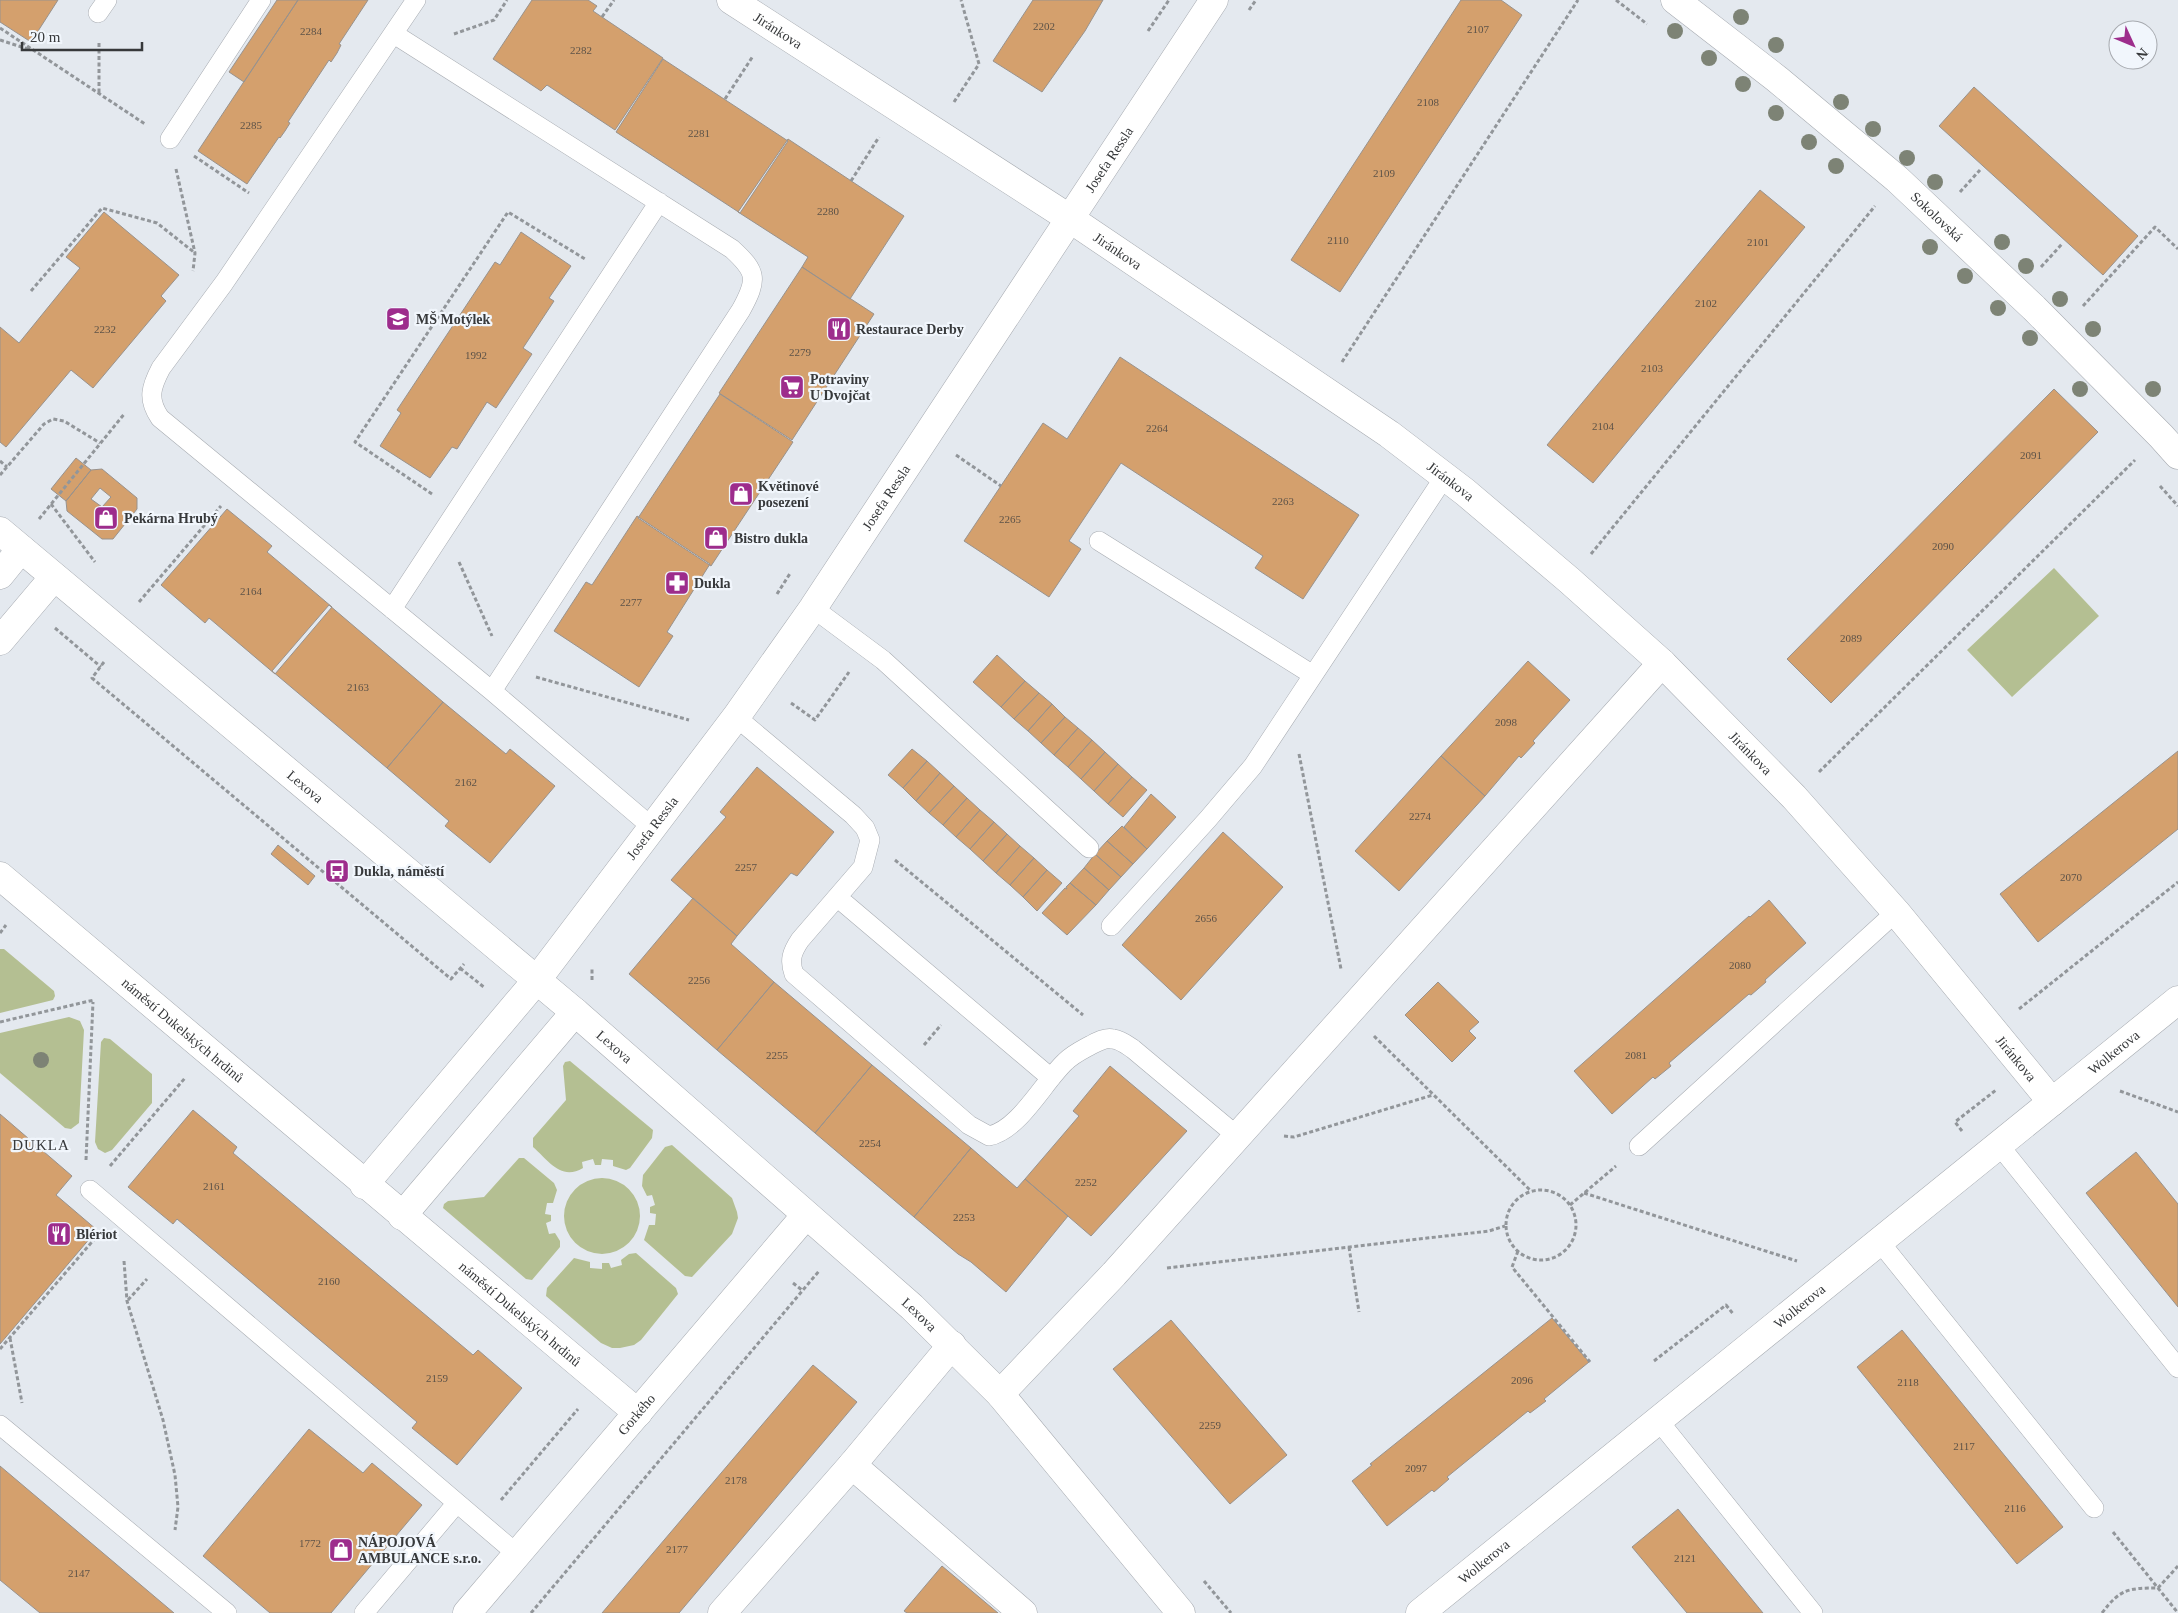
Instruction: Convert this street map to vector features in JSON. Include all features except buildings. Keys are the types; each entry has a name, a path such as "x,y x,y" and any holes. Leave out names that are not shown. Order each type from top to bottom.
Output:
{"street":[{"name":"Josefa Ressla","path":"536,981 736,717 814,608 1214,0"},
{"name":"Sokolovská","path":"1676,0 1778,79 1897,179 2034,308 2178,455"},
{"name":"Jiránkova","path":"740,3 772,27 1069,218 1388,434 1445,476 1569,580 1662,663 1794,797 1896,912 2052,1102"},
{"name":"Lexova","path":"0,531 575,1012 912,1307 1000,1394 1181,1613"},
{"path":"0,575 21,549"},
{"path":"0,641 54,577"},
{"path":"1000,1394 1114,1274 1662,663"},
{"name":"náměstí Dukelských hrdinů","path":"0,876 638,1413"},
{"path":"364,1184 536,981"},
{"name":"Wolkerova","path":"1420,1613 2178,1000"},
{"path":"402,1216 575,1012"},
{"name":"Gorkého","path":"467,1613 806,1215"},
{"path":"722,1613 852,1465 952,1346"},
{"path":"852,1465 1023,1613"}],"lane":[{"path":"170,139 261,0"},
{"path":"416,0 215,297 162,368 153,383 151,393 153,408 160,418 492,691 653,828"},
{"path":"394,34 732,249 746,262 753,276 750,293 742,310 492,691"},
{"path":"392,609 660,202"},
{"path":"1111,926 1208,819 1253,766 1445,476"},
{"path":"1099,541 1313,675"},
{"path":"814,608 883,660 1089,848"},
{"path":"736,717 853,815 865,828 870,840 863,867 792,952 790,963 794,974 969,1125 989,1136 998,1135 1010,1126 1064,1062 1077,1052 1099,1041 1111,1038 1133,1049 1239,1134"},
{"path":"837,897 1051,1078"},
{"path":"1639,1146 1896,912"},
{"path":"1999,1145 2178,1368"},
{"path":"90,1190 456,1504 517,1554"},
{"path":"1879,1241 2094,1508"},
{"path":"1658,1420 1812,1613"},
{"path":"6,1430 227,1613"},
{"path":"364,1613 456,1504"}],"path":[{"path":"416,48 494,20 507,0"},
{"path":"602,17 614,0"},
{"path":"935,132 979,64 961,0"},
{"path":"1148,32 1169,0"},
{"path":"1245,16 1256,0"},
{"path":"1323,391 1578,0"},
{"path":"1616,0 1653,28"},
{"path":"99,94 102,6"},
{"path":"725,99 772,27"},
{"path":"0,28 170,139 274,210"},
{"path":"0,40 36,52"},
{"path":"851,181 898,108"},
{"path":"31,291 102,208 157,223 195,253 170,139"},
{"path":"1959,192 1980,170"},
{"path":"1569,580 1897,179"},
{"path":"1867,200 1882,213"},
{"path":"440,499 356,442 508,212 593,264"},
{"path":"2082,307 2155,227 2178,249"},
{"path":"2040,267 2062,244"},
{"path":"21,549 42,516 123,415 151,393"},
{"path":"0,475 44,424 53,419 64,421 100,443"},
{"path":"927,436 1002,486"},
{"path":"952,464 962,448"},
{"path":"2130,453 2142,466"},
{"path":"1794,797 2136,460"},
{"path":"0,461 7,467"},
{"path":"2154,480 2178,506"},
{"path":"135,606 241,484"},
{"path":"445,530 507,669 689,721"},
{"path":"773,600 795,567"},
{"path":"29,606 101,666"},
{"path":"791,703 815,720 867,647"},
{"path":"92,678 451,979"},
{"path":"765,741 796,696"},
{"path":"1290,710 1349,1012 1531,1191"},
{"path":"684,728 695,713"},
{"path":"870,840 1111,1038"},
{"path":"1993,1030 2178,882"},
{"path":"592,983 594,962"},
{"path":"0,1022 94,1001 84,1186 90,1190 186,1077"},
{"path":"903,1069 961,1002"},
{"path":"1955,1122 2024,1068"},
{"path":"2112,1088 2178,1112"},
{"path":"1239,1134 1294,1137 1433,1095"},
{"path":"1570,1204 1639,1146"},
{"path":"1542,1189 1553,1192 1570,1204 1576,1218 1576,1230 1572,1241 1556,1257 1544,1260 1533,1259 1518,1251 1507,1237 1507,1215 1512,1204 1520,1196 1542,1189"},
{"path":"1584,1193 1804,1264"},
{"path":"0,1349 116,1212"},
{"path":"1114,1274 1488,1231 1506,1226"},
{"path":"531,1613 840,1245"},
{"path":"1349,1247 1359,1312"},
{"path":"1518,1251 1512,1267 1590,1362"},
{"path":"127,1300 163,1420 176,1475 178,1507 174,1536 160,1557"},
{"path":"1654,1361 1726,1305 1736,1318"},
{"path":"6,1430 25,1418 10,1338"},
{"path":"480,1524 600,1381"},
{"path":"2094,1508 2178,1613"},
{"path":"2102,1613 2113,1598 2132,1588 2158,1588 2178,1566"},
{"path":"1199,1576 1231,1613"}],"green space":[{"path":"2054,568 2099,616 2012,697 1967,650"},
{"path":"0,949 4,949 54,991 55,996 53,1000 0,1013"},
{"path":"69,1017 80,1021 84,1030 79,1123 71,1129 65,1128 0,1073 0,1033"},
{"path":"104,1038 110,1039 152,1074 152,1103 112,1150 105,1153 98,1149 95,1142 101,1042"},
{"path":"570,1061 653,1130 652,1138 630,1168 626,1170 613,1166 613,1160 602,1159 601,1165 595,1165 593,1159 582,1162 583,1168 568,1172 562,1171 556,1168 533,1147 533,1138 566,1100 563,1066 565,1062"},
{"path":"672,1145 732,1198 738,1218 732,1234 692,1277 685,1276 644,1240 649,1225 655,1225 656,1214 650,1213 650,1207 655,1205 652,1195 647,1196 642,1186 643,1175 665,1147"},
{"path":"519,1158 524,1158 554,1183 557,1190 553,1203 547,1203 545,1214 551,1215 551,1221 546,1223 549,1234 555,1233 560,1241 560,1247 532,1280 526,1279 443,1208 444,1204 448,1201 484,1197"},
{"path":"602,1178 616,1181 629,1189 637,1202 640,1216 637,1230 629,1243 616,1251 602,1254 588,1251 575,1243 567,1230 564,1216 567,1202 575,1189 588,1181"},
{"path":"636,1253 676,1288 678,1294 641,1340 634,1345 612,1348 601,1343 546,1296 547,1288 574,1258 590,1262 590,1268 602,1269 602,1263 609,1263 611,1268 622,1265 621,1260 629,1254"}],"place":[{"name":"MŠ Motýlek","path":"398,319"},
{"name":"Restaurace Derby","path":"839,329"},
{"name":"Potraviny U Dvojčat","path":"792,387"},
{"name":"Květinové posezení","path":"741,494"},
{"name":"Pekárna Hrubý","path":"106,518"},
{"name":"Bistro dukla","path":"716,538"},
{"name":"Dukla","path":"677,583"},
{"name":"Dukla, náměstí","path":"337,871"},
{"name":"Blériot","path":"59,1234"},
{"name":"NÁPOJOVÁ AMBULANCE s.r.o.","path":"341,1550"}],"district":[{"name":"DUKLA","path":"41,1145"}]}
